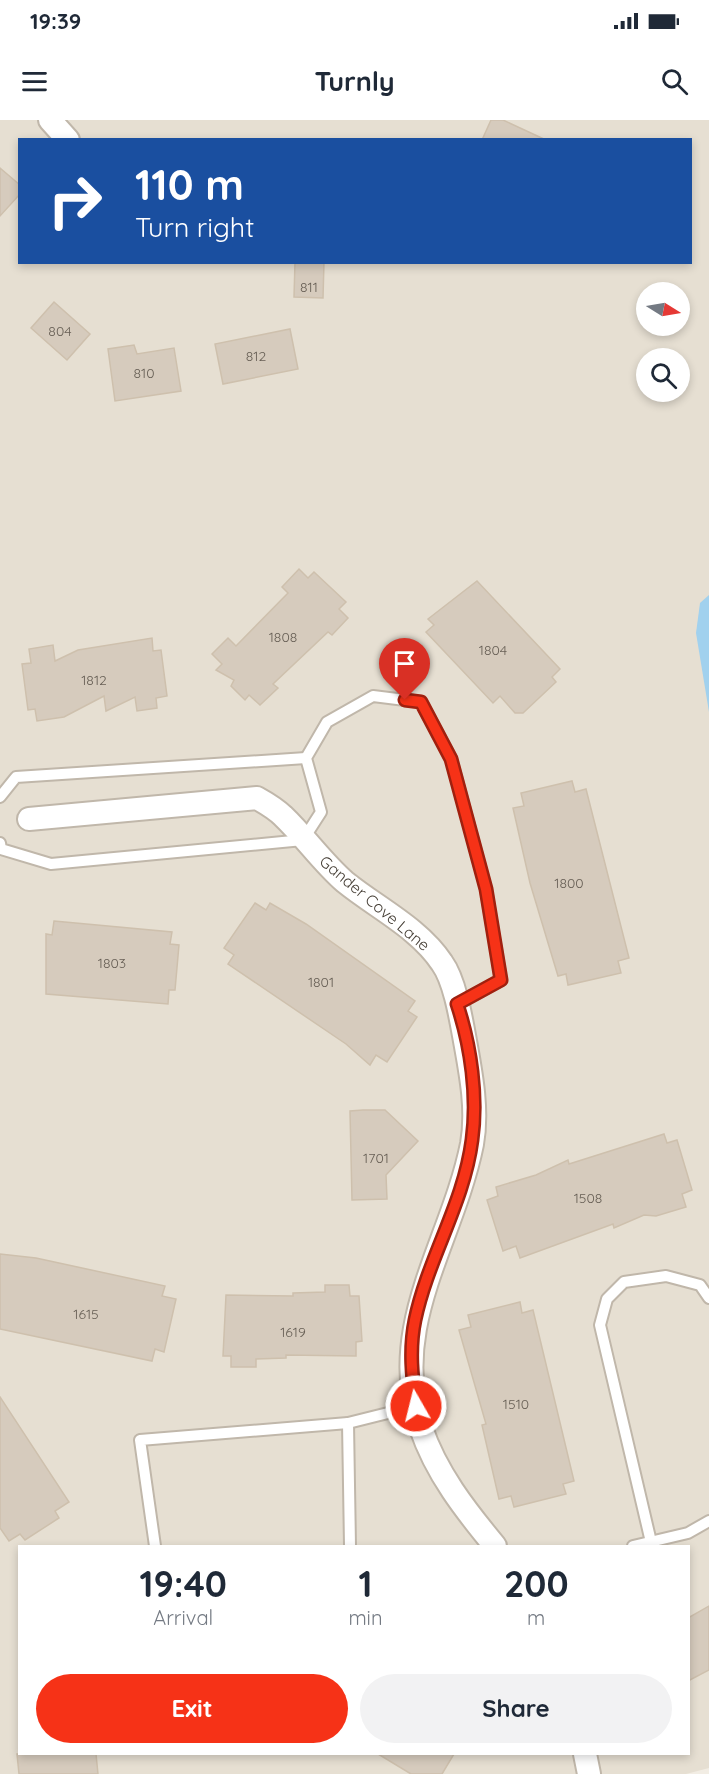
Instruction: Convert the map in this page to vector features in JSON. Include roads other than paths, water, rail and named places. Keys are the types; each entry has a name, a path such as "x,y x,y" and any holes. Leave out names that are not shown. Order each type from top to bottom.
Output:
{"street":[{"path":"50,120 66,138"},
{"name":"Gander Cove Lane","path":"29,819 257,798 282,814 303,840 346,882 424,942 444,964 457,1004 471,1073 474,1112 472,1142 461,1187 414,1321 410,1364 421,1428 446,1482 494,1545"},
{"path":"585,1755 589,1774"}],"lane":[{"path":"0,843 1,849 51,864 303,840 321,812 306,758 327,722 373,696 421,702 451,759 486,889 501,980 457,1004"},
{"path":"0,797 16,777 306,758"},
{"path":"651,1542 600,1325 607,1299 624,1282 666,1276 700,1285 709,1298"},
{"path":"155,1545 140,1440 348,1423 416,1406"},
{"path":"348,1423 350,1545"},
{"path":"638,1545 688,1533 709,1521"}],"water":[{"path":"709,595 709,712 696,633 700,603"}]}
